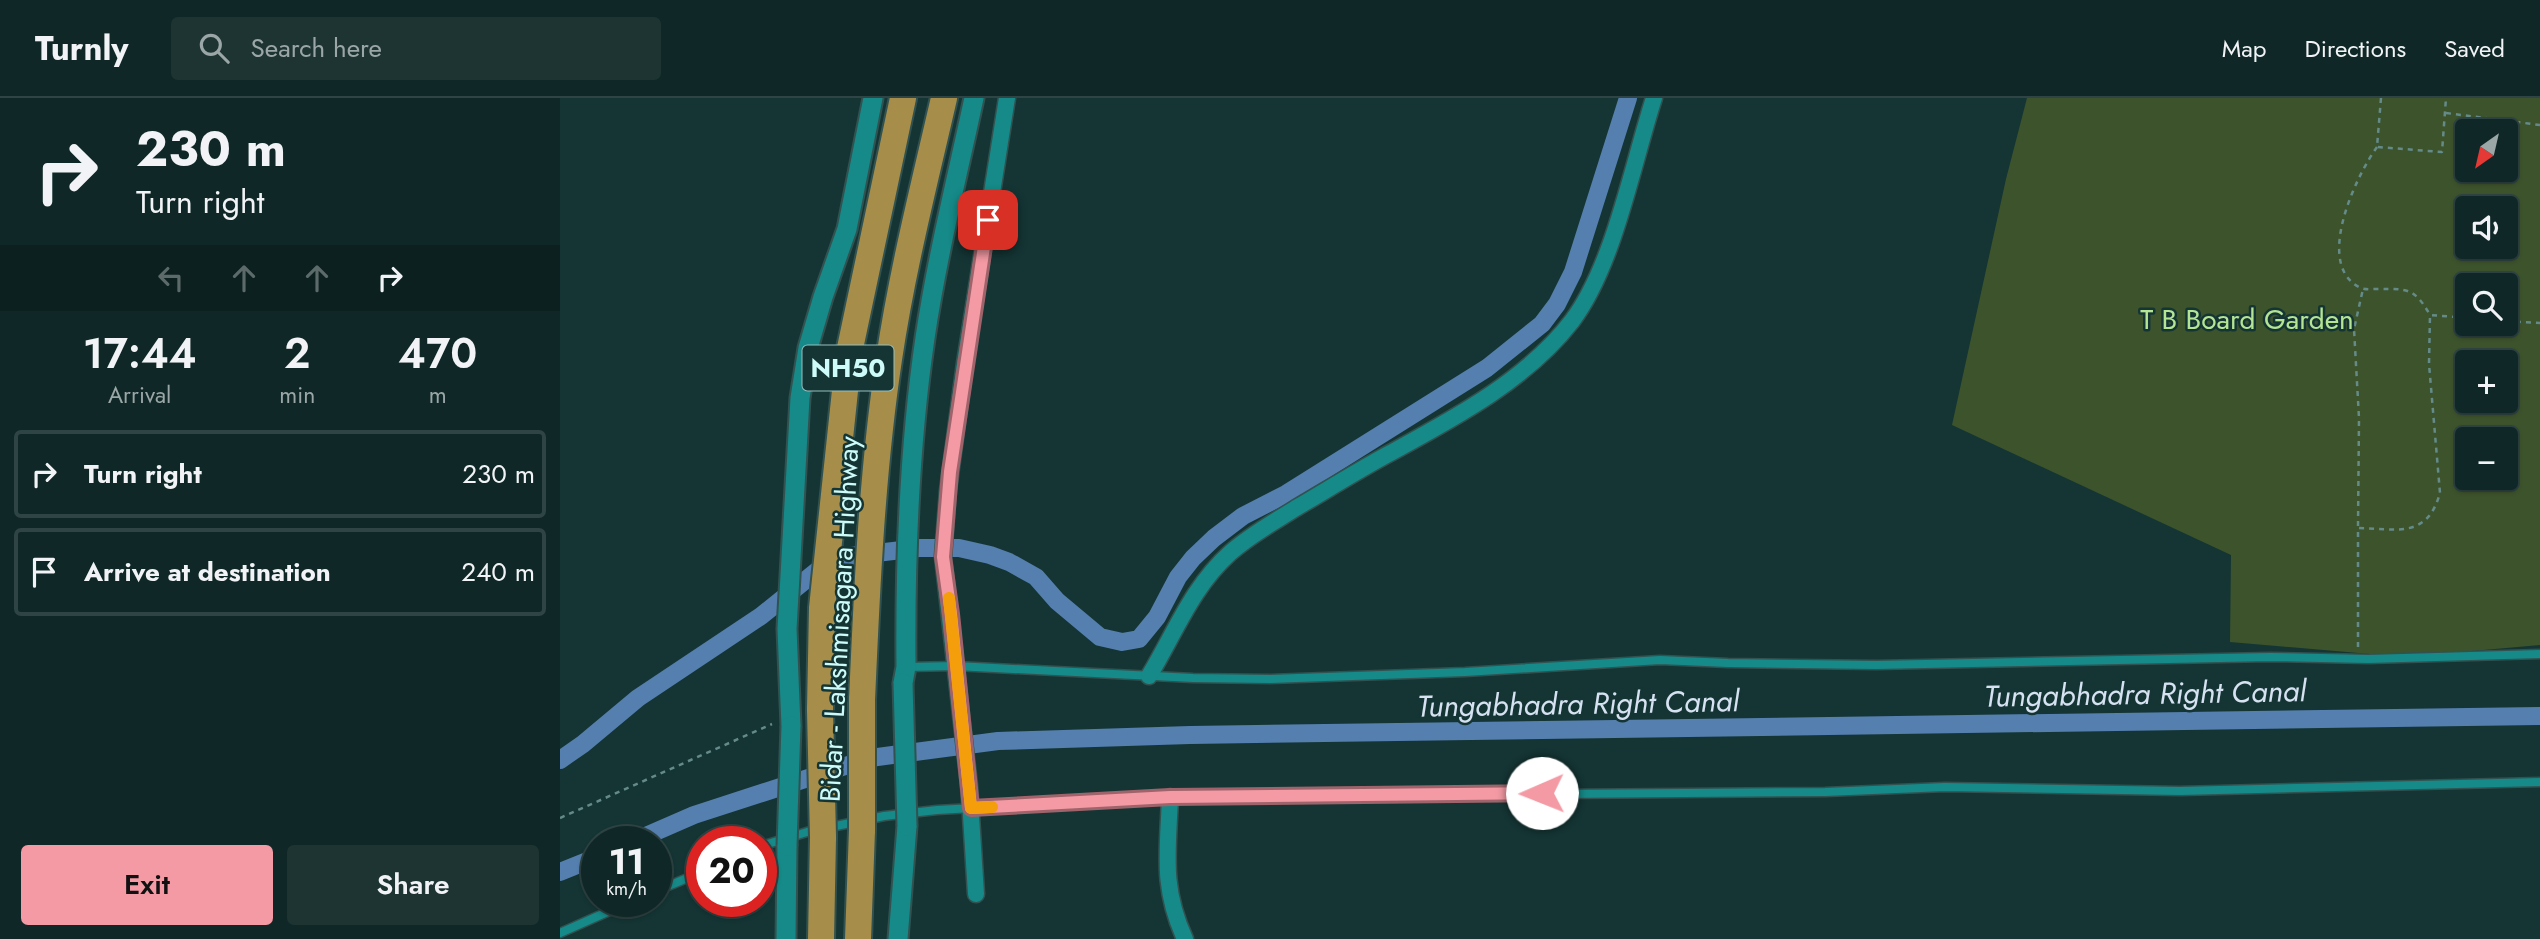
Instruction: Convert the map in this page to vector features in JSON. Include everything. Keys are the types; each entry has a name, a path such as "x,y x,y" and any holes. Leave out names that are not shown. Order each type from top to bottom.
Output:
{"highway":[{"name":"Bidar - Lakshmisagara Highway","path":"821,939 822,608 849,353 903,98"},
{"name":"Bidar - Lakshmisagara Highway","path":"858,939 862,830 862,700 867,583 879,430 889,357 944,98"}],"street":[{"name":"Bidar - Lakshmisagara Highway","path":"786,939 791,721 788,629 800,398 808,348 822,297 846,229 873,98"},
{"path":"898,939 906,825 905,597 908,508 925,336 974,98"},
{"path":"976,894 969,785 943,557 965,363 1007,98"},
{"path":"1149,676 1192,597 1227,555 1247,538 1483,401 1559,336 1573,320 1591,291 1610,245 1654,98"},
{"path":"1170,797 1167,880 1172,907 1185,939"}],"lane":[{"path":"905,675 956,666 1270,679 1465,672 1660,660 1876,665 2540,654"},
{"path":"777,841 884,816 971,808 1170,797 1825,792 1945,787 2180,790 2540,782"},
{"path":"560,933 596,917"}],"path":[{"path":"2358,528 2405,528 2421,524 2436,509 2440,492 2428,356 2430,316 2414,292 2402,288 2363,289 2347,278 2338,252 2351,192 2361,170 2377,146 2381,98"},
{"path":"2377,146 2442,152 2446,98"},
{"path":"2446,113 2540,125"},
{"path":"2359,659 2359,418 2354,329 2363,289"},
{"path":"2430,316 2455,317"},
{"path":"2518,322 2540,323"},
{"path":"560,818 791,721"}],"green space":[{"name":"T B Board Garden","path":"2027,98 2540,98 2540,645 2405,657 2230,642 2231,555 1952,425 2006,179"}],"waterway":[{"path":"560,760 638,698 761,616 833,558 919,548 959,548 990,555 1036,577 1057,601 1100,637 1122,642 1139,639 1157,617 1178,577 1214,538 1243,516 1286,494 1487,368 1542,324 1557,304 1573,272 1628,98"},
{"name":"Tungabhadra Right Canal","path":"669,826 694,815 870,758 998,741 1190,735 2540,716"},
{"name":"Tungabhadra Right Canal","path":"560,872 581,863"}],"slow traffic":[{"path":"949,598 971,808 992,807"}],"route":[{"path":"988,220 950,472 943,557 971,808 1170,797 1542,793"}]}
